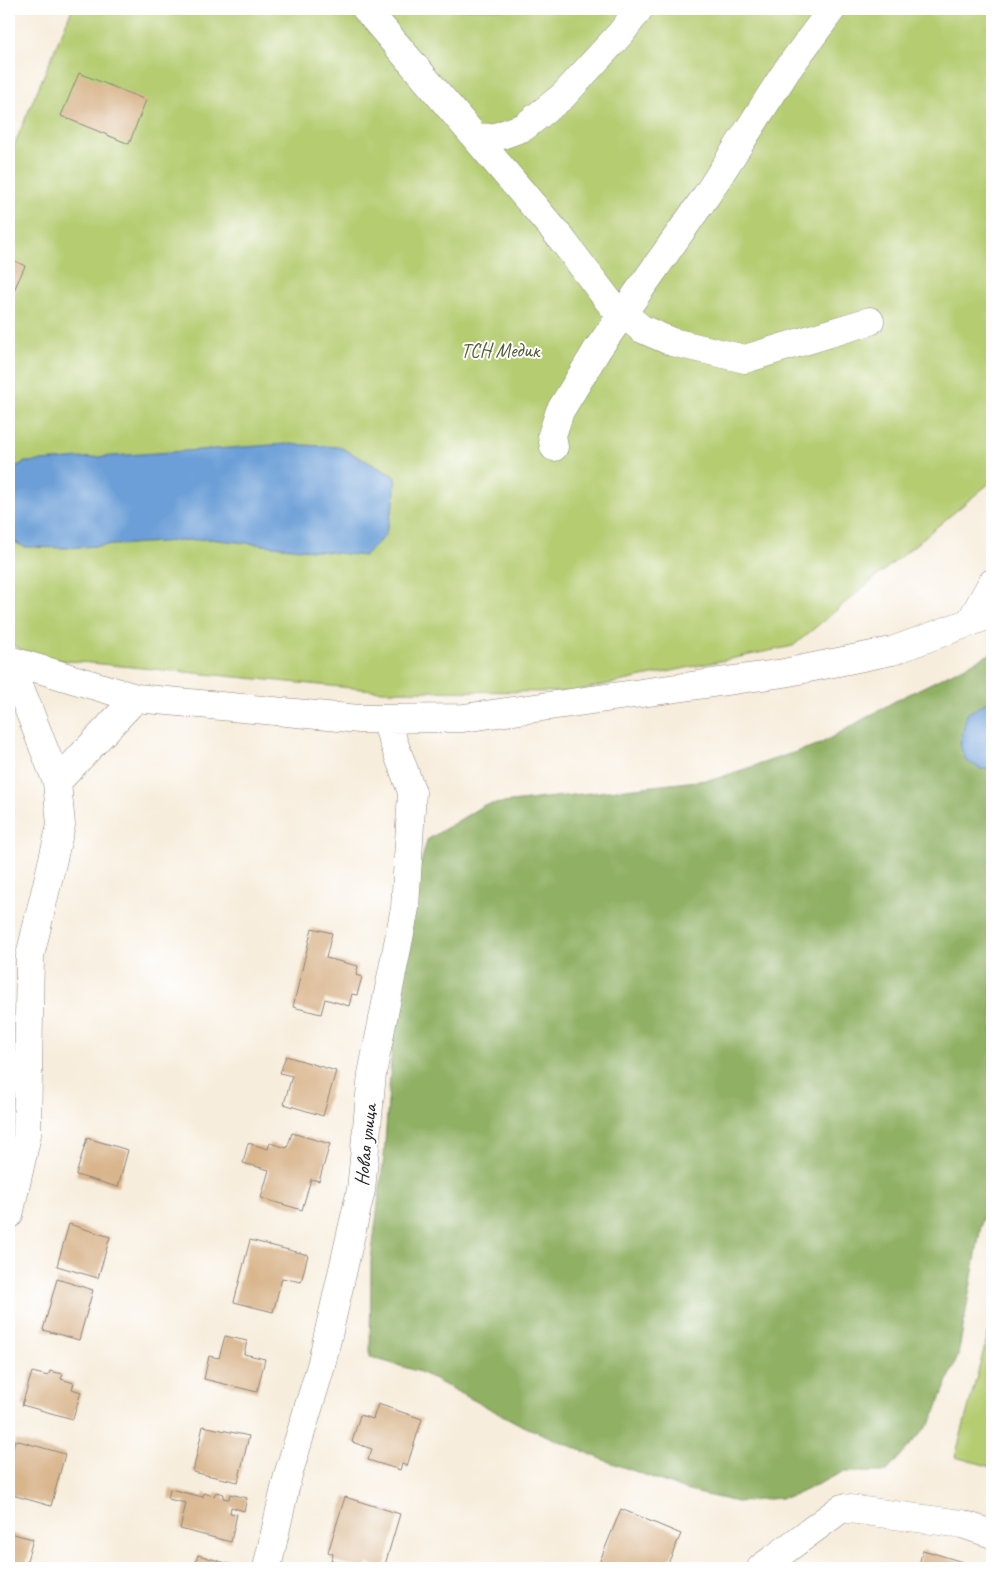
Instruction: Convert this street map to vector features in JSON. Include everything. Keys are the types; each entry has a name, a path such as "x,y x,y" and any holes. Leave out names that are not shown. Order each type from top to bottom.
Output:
{"street":[{"path":"366,9 560,237 606,298 642,329 672,342 745,359 870,321"},
{"path":"476,137 493,138 524,127 563,96 639,9"},
{"path":"554,447 552,435 560,411 597,350 706,196 787,70 832,9"},
{"path":"10,661 136,698 359,719 463,718 784,673 892,652 981,618 992,583"},
{"path":"9,1215 28,1136 30,956 61,825 57,782 10,661"},
{"path":"57,782 136,698"},
{"name":"Новая улица","path":"267,1568 288,1474 321,1366 361,1190 372,1074 405,908 412,792 385,719"},
{"path":"761,1568 842,1508 962,1524 992,1534"}],"green space":[{"name":"ТСН Медик","path":"72,9 992,9 992,481 793,646 570,692 383,691 38,658 9,643 9,157"},
{"path":"992,653 992,1061 990,1062 992,1075 992,1164 958,1356 931,1422 886,1472 843,1472 791,1497 737,1502 689,1491 604,1460 521,1425 420,1372 370,1357 371,1260 384,1156 395,1007 415,886 427,840 484,805 715,779 820,744 897,700"},
{"path":"992,1320 992,1467 955,1457"}],"water":[{"path":"287,444 340,447 396,477 394,503 385,536 364,556 209,539 66,548 24,547 9,539 9,470 25,462"},
{"path":"992,699 992,770 981,769 966,761 960,745 967,714"}],"building":[{"path":"79,73 146,100 129,144 61,116"},
{"path":"9,258 25,266 9,301"},
{"path":"312,928 332,933 326,958 358,966 356,975 362,977 357,995 352,994 349,1006 325,999 321,1014 293,1007"},
{"path":"286,1056 336,1071 323,1116 284,1104 292,1076 280,1073"},
{"path":"292,1133 330,1144 319,1181 311,1179 302,1210 261,1198 269,1170 243,1163 248,1143 268,1149 270,1143 287,1148"},
{"path":"87,1138 128,1150 118,1187 76,1175"},
{"path":"69,1224 110,1237 98,1278 57,1266"},
{"path":"250,1240 308,1255 301,1282 282,1278 273,1312 234,1302"},
{"path":"57,1279 93,1290 79,1340 43,1330"},
{"path":"225,1336 247,1341 244,1354 265,1359 257,1392 204,1379 209,1356 219,1358"},
{"path":"50,1371 63,1374 61,1379 74,1383 72,1389 81,1392 73,1419 22,1405 32,1372 48,1376"},
{"path":"378,1404 422,1419 407,1466 402,1464 400,1470 368,1460 372,1449 352,1442 360,1415 373,1419"},
{"path":"203,1426 249,1436 238,1482 193,1472"},
{"path":"15,1440 65,1454 51,1506 9,1494 9,1462"},
{"path":"170,1489 203,1497 204,1493 214,1496 216,1492 224,1494 223,1498 229,1499 230,1494 247,1498 244,1511 231,1507 230,1513 237,1514 231,1542 180,1529 186,1503 168,1499"},
{"path":"345,1497 400,1514 384,1568 367,1563 366,1568 360,1568 331,1560 333,1554 328,1552"},
{"path":"621,1509 681,1534 666,1568 597,1568"},
{"path":"9,1533 33,1539 25,1568 9,1568"},
{"path":"923,1550 976,1566 975,1568 918,1568"},
{"path":"198,1555 233,1565 232,1568 194,1568"}]}
